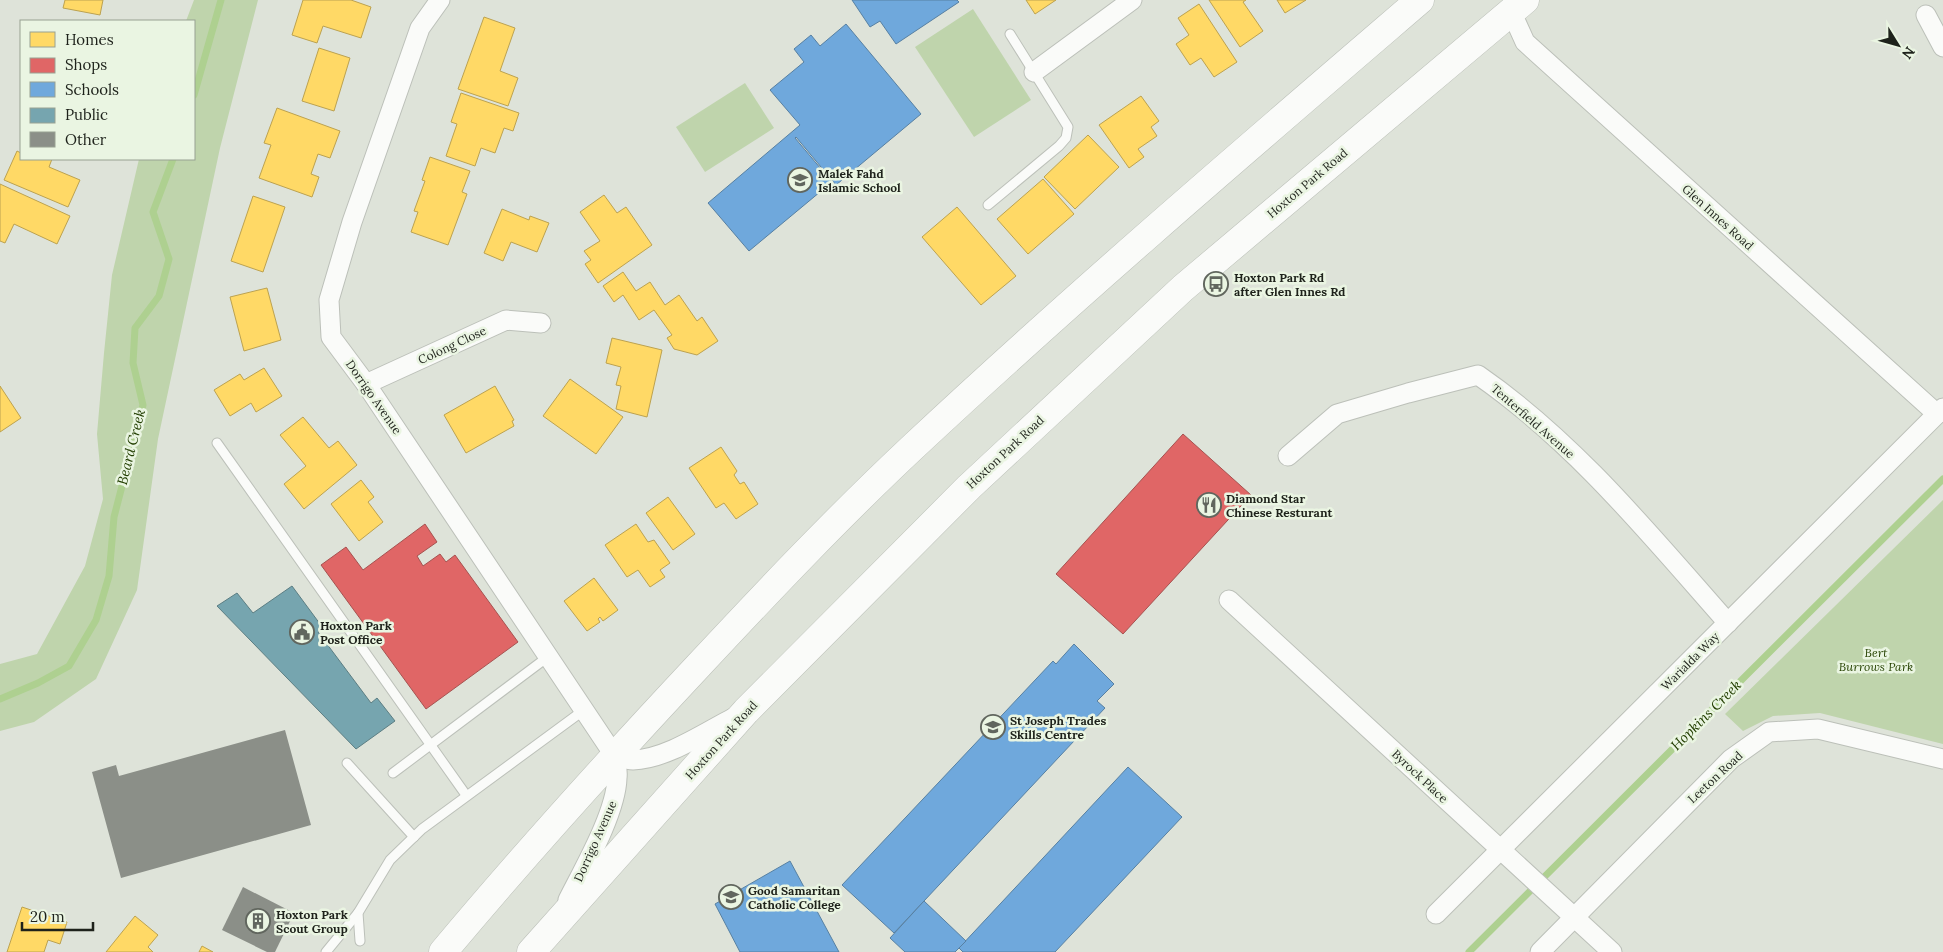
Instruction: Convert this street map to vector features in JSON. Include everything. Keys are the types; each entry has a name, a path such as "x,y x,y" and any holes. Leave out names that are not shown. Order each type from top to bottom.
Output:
{"main road":[{"path":"442,952 508,874 614,755 761,599 913,447 1144,237 1420,0"},
{"name":"Hoxton Park Road","path":"531,952 746,711 968,487 1184,288 1518,5"}],"street":[{"name":"Dorrigo Avenue","path":"440,0 420,28 352,222 329,300 331,337 366,384 550,656 614,755 618,777 614,800 595,845 556,924"},
{"path":"1034,72 1132,0"},
{"name":"Glen Innes Road","path":"1518,5 1525,42 1940,411"},
{"path":"1926,15 1943,47"},
{"name":"Colong Close","path":"366,384 506,320 541,323"},
{"name":"Tenterfield Avenue","path":"1288,456 1336,414 1478,375 1509,396 1608,488 1728,623"},
{"name":"Warialda Way","path":"1436,914 1940,411"},
{"name":"Byrock Place","path":"1228,600 1612,952"},
{"path":"614,755 631,760 652,758 690,741 746,711"},
{"name":"Leeton Road","path":"1540,952 1731,759 1769,732 1818,729 1943,759"}],"lane":[{"path":"988,205 1059,146 1067,134 1068,127 1010,34"},
{"path":"217,443 466,795"},
{"path":"393,773 550,656"},
{"path":"326,952 358,913 390,860 466,795 584,710"},
{"path":"346,763 414,838"},
{"path":"358,913 360,941"}],"green space":[{"path":"194,0 258,0 220,148 158,439 137,590 96,679 34,722 0,731 0,664 37,654 85,566 103,499 97,434 112,275 139,160 195,160 195,20 186,20"},
{"path":"973,9 1031,100 974,137 915,47"},
{"path":"745,83 774,128 705,172 676,127"},
{"name":"Bert Burrows Park","path":"1943,500 1943,744 1820,713 1773,716 1743,731 1725,714"}],"building: Homes":[{"path":"65,0 103,0 100,15 63,8"},
{"path":"303,0 351,0 371,7 361,38 323,26 317,43 292,35"},
{"path":"1026,0 1056,0 1035,14"},
{"path":"1209,0 1246,0 1243,2 1263,31 1240,47"},
{"path":"1277,0 1306,0 1285,13"},
{"path":"1199,4 1237,62 1214,77 1201,58 1190,65 1176,44 1189,35 1178,18"},
{"path":"484,17 515,28 500,71 518,78 508,106 458,89"},
{"path":"319,48 350,58 334,111 302,101"},
{"path":"461,93 519,113 513,131 504,128 495,153 481,148 475,166 446,156 457,124 451,122"},
{"path":"1141,96 1159,121 1151,127 1157,136 1138,149 1144,157 1129,168 1099,125"},
{"path":"277,108 340,131 330,158 318,154 311,174 319,177 312,197 259,178 271,145 264,143"},
{"path":"1088,135 1119,167 1075,209 1044,177"},
{"path":"17,151 20,152 20,160 52,160 49,167 80,180 68,207 4,180"},
{"path":"430,157 470,171 462,192 467,194 448,245 411,232 418,212 414,211 425,181 422,180"},
{"path":"1043,179 1074,214 1028,254 997,219"},
{"path":"0,184 70,216 57,244 14,224 5,243 0,241"},
{"path":"604,195 617,213 626,207 652,245 598,283 585,264 591,260 584,251 600,241 580,212"},
{"path":"253,196 285,207 263,272 231,261"},
{"path":"957,207 1016,276 981,305 922,237"},
{"path":"502,209 529,220 530,216 549,223 537,252 511,242 503,261 484,253"},
{"path":"623,272 636,291 650,282 665,305 679,295 697,321 702,317 718,341 697,355 674,349 667,338 672,335 654,310 639,320 623,295 614,302 603,286"},
{"path":"267,288 281,340 244,351 230,297"},
{"path":"612,338 662,350 647,417 616,409 621,386 616,385 621,367 606,363"},
{"path":"264,368 282,396 256,412 251,403 230,416 214,390 240,374 244,380"},
{"path":"570,379 623,417 596,454 543,416"},
{"path":"0,386 21,418 0,432"},
{"path":"495,386 514,420 512,421 514,426 466,453 444,415"},
{"path":"303,417 329,448 338,441 357,465 304,509 284,484 306,466 280,435"},
{"path":"721,447 737,471 734,475 740,484 744,482 758,504 736,519 724,503 716,508 689,468"},
{"path":"361,480 374,497 368,502 383,522 359,541 331,504"},
{"path":"668,497 695,534 673,550 646,513"},
{"path":"636,524 648,542 654,540 670,563 660,570 665,577 650,587 638,570 627,577 605,545"},
{"path":"594,578 618,610 603,621 600,617 598,619 600,622 587,631 564,601"},
{"path":"22,907 67,922 60,944 48,940 44,952 7,952"},
{"path":"135,916 158,935 148,947 153,952 106,952"},
{"path":"202,946 213,952 199,952"}],"building: Shops":[{"path":"1183,434 1251,495 1123,634 1056,574"},
{"path":"425,524 437,542 417,556 423,566 440,554 446,562 455,555 518,642 426,709 321,565 346,547 363,570"}],"building: Schools":[{"path":"852,0 957,0 959,2 896,44 880,21 870,27"},
{"path":"846,24 921,114 836,185 796,137 832,182 749,251 708,203 800,125 770,90 804,62 794,49 811,35 820,46"},
{"path":"1074,644 1114,684 1097,701 1105,708 894,933 842,885 1053,661 1056,664"},
{"path":"1128,767 1182,817 1055,952 963,952 959,948"},
{"path":"790,861 839,952 740,952 715,904"},
{"path":"924,901 966,941 955,952 905,952 890,938"}],"building: Public":[{"path":"292,586 323,628 318,632 371,703 377,698 395,721 356,749 217,606 237,593 253,613"}],"building: Other":[{"path":"285,730 311,825 121,878 92,772 116,765 119,776"},
{"name":"Hoxton Park Scout Group","path":"243,887 294,913 275,952 267,952 222,930"}],"waterway":[{"name":"Beard Creek","path":"195,91 221,0"},
{"name":"Beard Creek","path":"0,699 38,683 69,666 96,620 109,576 114,517 143,405 133,363 135,328 159,296 169,259 153,212 173,160"},
{"name":"Hopkins Creek","path":"1469,952 1943,479"}],"place":[{"name":"Malek Fahd Islamic School","path":"800,180"},
{"name":"Hoxton Park Rd after Glen Innes Rd","path":"1216,284"},
{"name":"Diamond Star Chinese Resturant","path":"1209,505"},
{"name":"Hoxton Park Post Office","path":"302,632"},
{"name":"St Joseph Trades Skills Centre","path":"993,727"},
{"name":"Good Samaritan Catholic College","path":"731,897"},
{"name":"Hoxton Park Scout Group","path":"258,921"}]}
